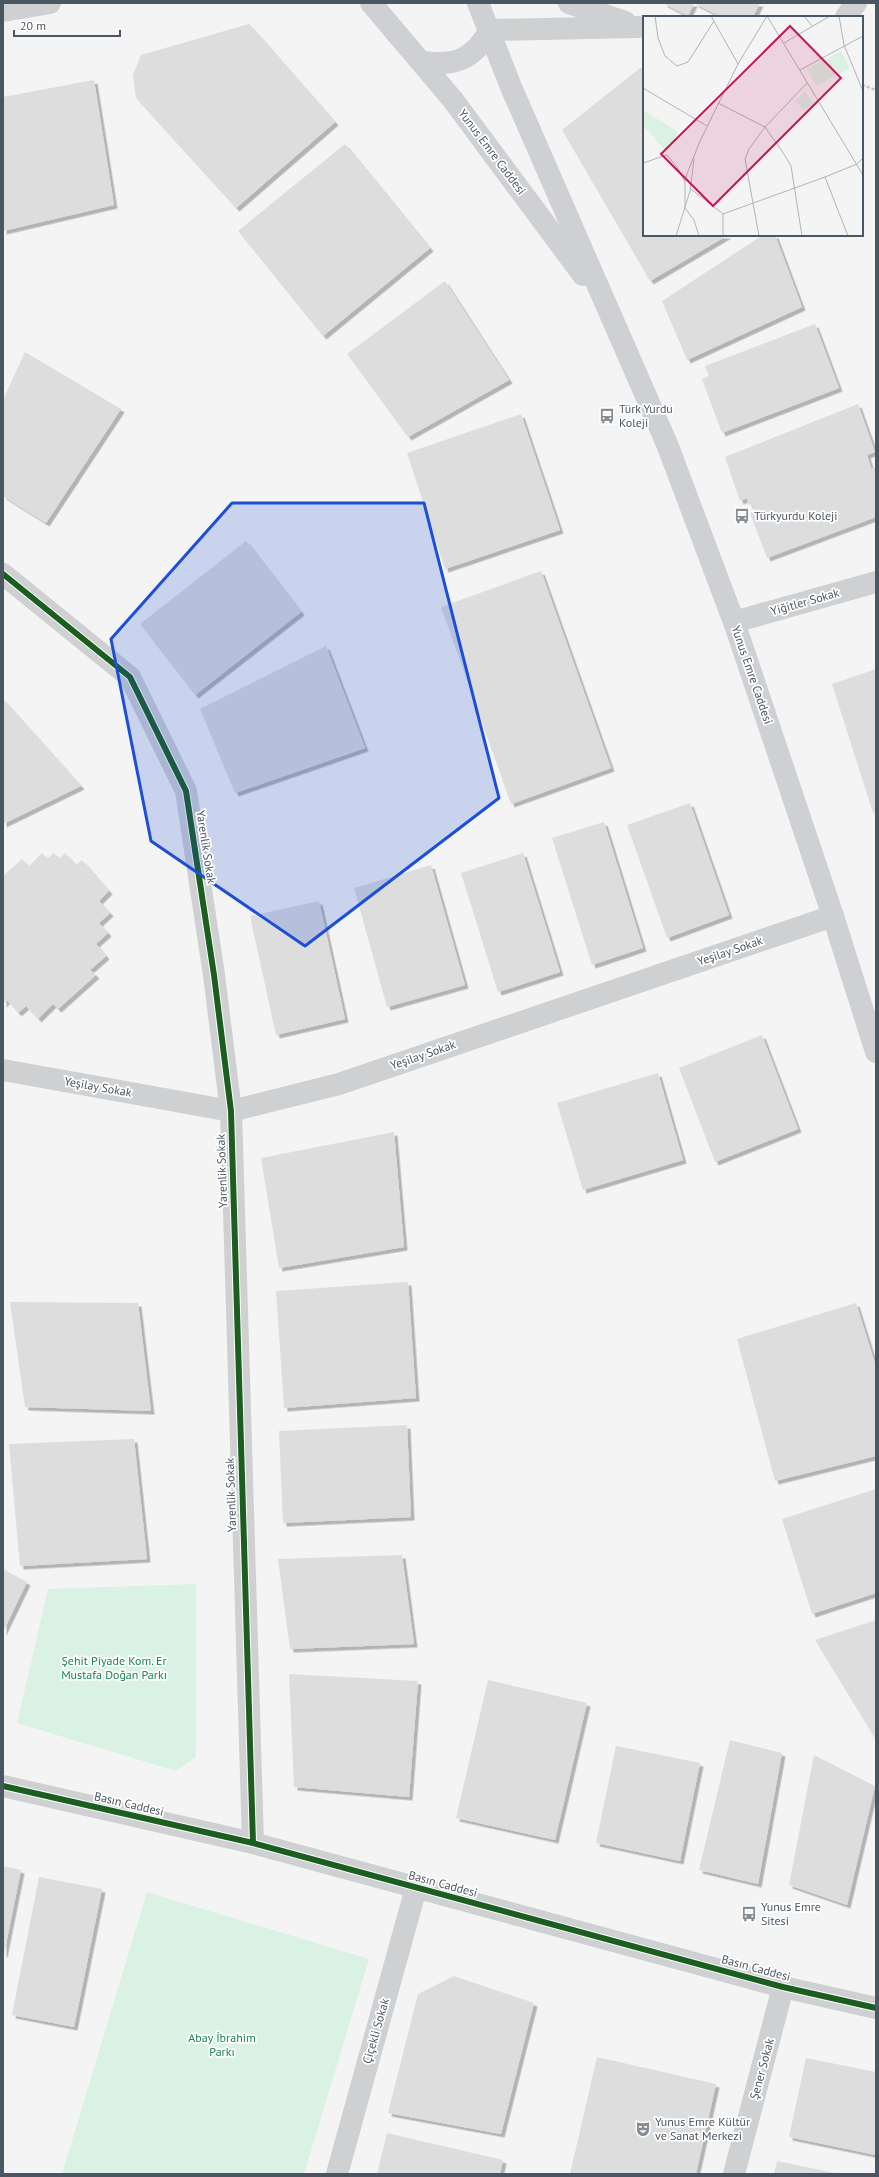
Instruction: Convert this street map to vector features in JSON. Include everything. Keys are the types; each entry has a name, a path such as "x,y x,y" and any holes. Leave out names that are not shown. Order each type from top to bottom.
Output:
{"main road":[{"name":"Yunus Emre Caddesi","path":"372,3 423,62 499,161 606,306"},
{"name":"Yunus Emre Caddesi","path":"478,3 490,30 511,87 667,444 734,622 833,916 876,1052"},
{"path":"423,62 452,63 462,60 484,42 490,30"}],"street":[{"path":"3,11 50,3"},
{"path":"570,3 641,28"},
{"path":"847,16 853,10 856,3"},
{"path":"490,30 641,28"},
{"name":"Yarenlik Sokak","path":"3,574 130,677 186,791 214,975 231,1111 253,1843"},
{"name":"Yiğitler Sokak","path":"734,622 876,582"},
{"name":"Yeşilay Sokak","path":"3,1070 231,1111 339,1084 833,916"},
{"name":"Basın Caddesi","path":"3,1786 253,1843 783,1987 876,2008"},
{"name":"Çiçekli Sokak","path":"337,2174 416,1888"},
{"name":"Şener Sokak","path":"734,2174 783,1987"}],"path":[{"path":"863,85 876,90"}],"highlighted area":[{"path":"232,503 424,503 499,798 305,946 151,841 111,639"}],"green space":[{"name":"Şehit Piyade Kom. Er Mustafa Doğan Parkı","path":"196,1584 196,1757 176,1771 17,1723 48,1589"},
{"name":"Abay İbrahim Parkı","path":"147,1892 369,1959 304,2174 62,2174"}],"building":[{"path":"663,3 694,3 688,16"},
{"path":"694,3 760,3 754,16 719,16"},
{"path":"249,24 335,122 236,208 136,98 133,75 141,55"},
{"path":"640,68 643,69 643,236 726,236 650,281 562,130"},
{"path":"94,80 114,205 3,231 3,97"},
{"path":"345,144 430,248 323,336 238,231"},
{"path":"761,236 775,236 802,307 687,360 662,301"},
{"path":"445,281 509,380 408,437 347,354"},
{"path":"815,324 839,388 722,433 702,379 709,376 705,366"},
{"path":"25,352 121,409 46,523 3,496 3,400"},
{"path":"858,404 875,452 867,455 871,468 876,468 876,517 767,558 750,513 755,511 752,504 749,505 747,498 740,501 725,457"},
{"path":"521,414 560,530 445,569 407,453"},
{"path":"246,541 301,612 195,695 140,624"},
{"path":"541,571 611,768 511,804 441,607"},
{"path":"326,646 365,748 235,793 200,709"},
{"path":"876,669 876,812 873,813 832,684"},
{"path":"3,699 81,786 3,824"},
{"path":"690,803 729,915 667,938 627,825"},
{"path":"604,822 643,948 592,965 552,838"},
{"path":"42,853 47,859 54,853 59,859 65,853 76,865 82,860 109,891 99,901 110,913 99,923 108,933 96,944 106,956 90,970 96,975 58,1009 53,1004 38,1019 26,1006 18,1013 7,1000 3,1004 3,876 22,859 29,866"},
{"path":"523,853 560,972 498,992 461,873"},
{"path":"431,865 465,985 387,1007 354,888"},
{"path":"319,901 345,1019 276,1035 250,916"},
{"path":"762,1035 798,1129 715,1162 679,1068"},
{"path":"658,1073 683,1160 583,1190 557,1103"},
{"path":"394,1132 404,1247 279,1268 261,1158"},
{"path":"408,1282 416,1398 284,1408 276,1291"},
{"path":"10,1302 138,1303 151,1411 25,1407"},
{"path":"856,1303 876,1367 876,1456 775,1481 737,1339"},
{"path":"407,1425 411,1517 283,1523 279,1431"},
{"path":"134,1439 147,1559 20,1566 9,1444"},
{"path":"876,1489 876,1593 812,1614 782,1519"},
{"path":"402,1555 414,1644 290,1649 278,1559"},
{"path":"3,1569 27,1582 3,1632"},
{"path":"876,1620 876,1740 815,1640"},
{"path":"289,1674 418,1681 409,1797 294,1787"},
{"path":"488,1680 587,1703 555,1840 456,1818"},
{"path":"730,1740 782,1753 758,1884 699,1870"},
{"path":"616,1746 700,1763 680,1861 596,1843"},
{"path":"814,1755 875,1786 847,1905 789,1885"},
{"path":"3,1866 21,1870 4,1954 3,1954"},
{"path":"39,1877 102,1889 74,2027 12,2015"},
{"path":"454,1976 534,2003 501,2134 388,2113 418,1994"},
{"name":"Yunus Emre Kültür ve Sanat Merkezi","path":"597,2057 716,2084 696,2174 570,2174"},
{"path":"806,2058 876,2072 876,2155 789,2137"},
{"path":"387,2133 503,2160 500,2174 377,2174"},
{"path":"777,2161 835,2173 835,2174 774,2174"}],"cycle path":[{"path":"3,574 130,677 186,791 214,975 231,1111 253,1843"},
{"path":"3,1786 253,1843 783,1987 876,2008"}],"place":[{"name":"Türk Yurdu Koleji","path":"607,416"},
{"name":"Türkyurdu Koleji","path":"742,516"},
{"name":"Yunus Emre Sitesi","path":"749,1914"},
{"name":"Yunus Emre Kültür ve Sanat Merkezi","path":"643,2129"}]}
